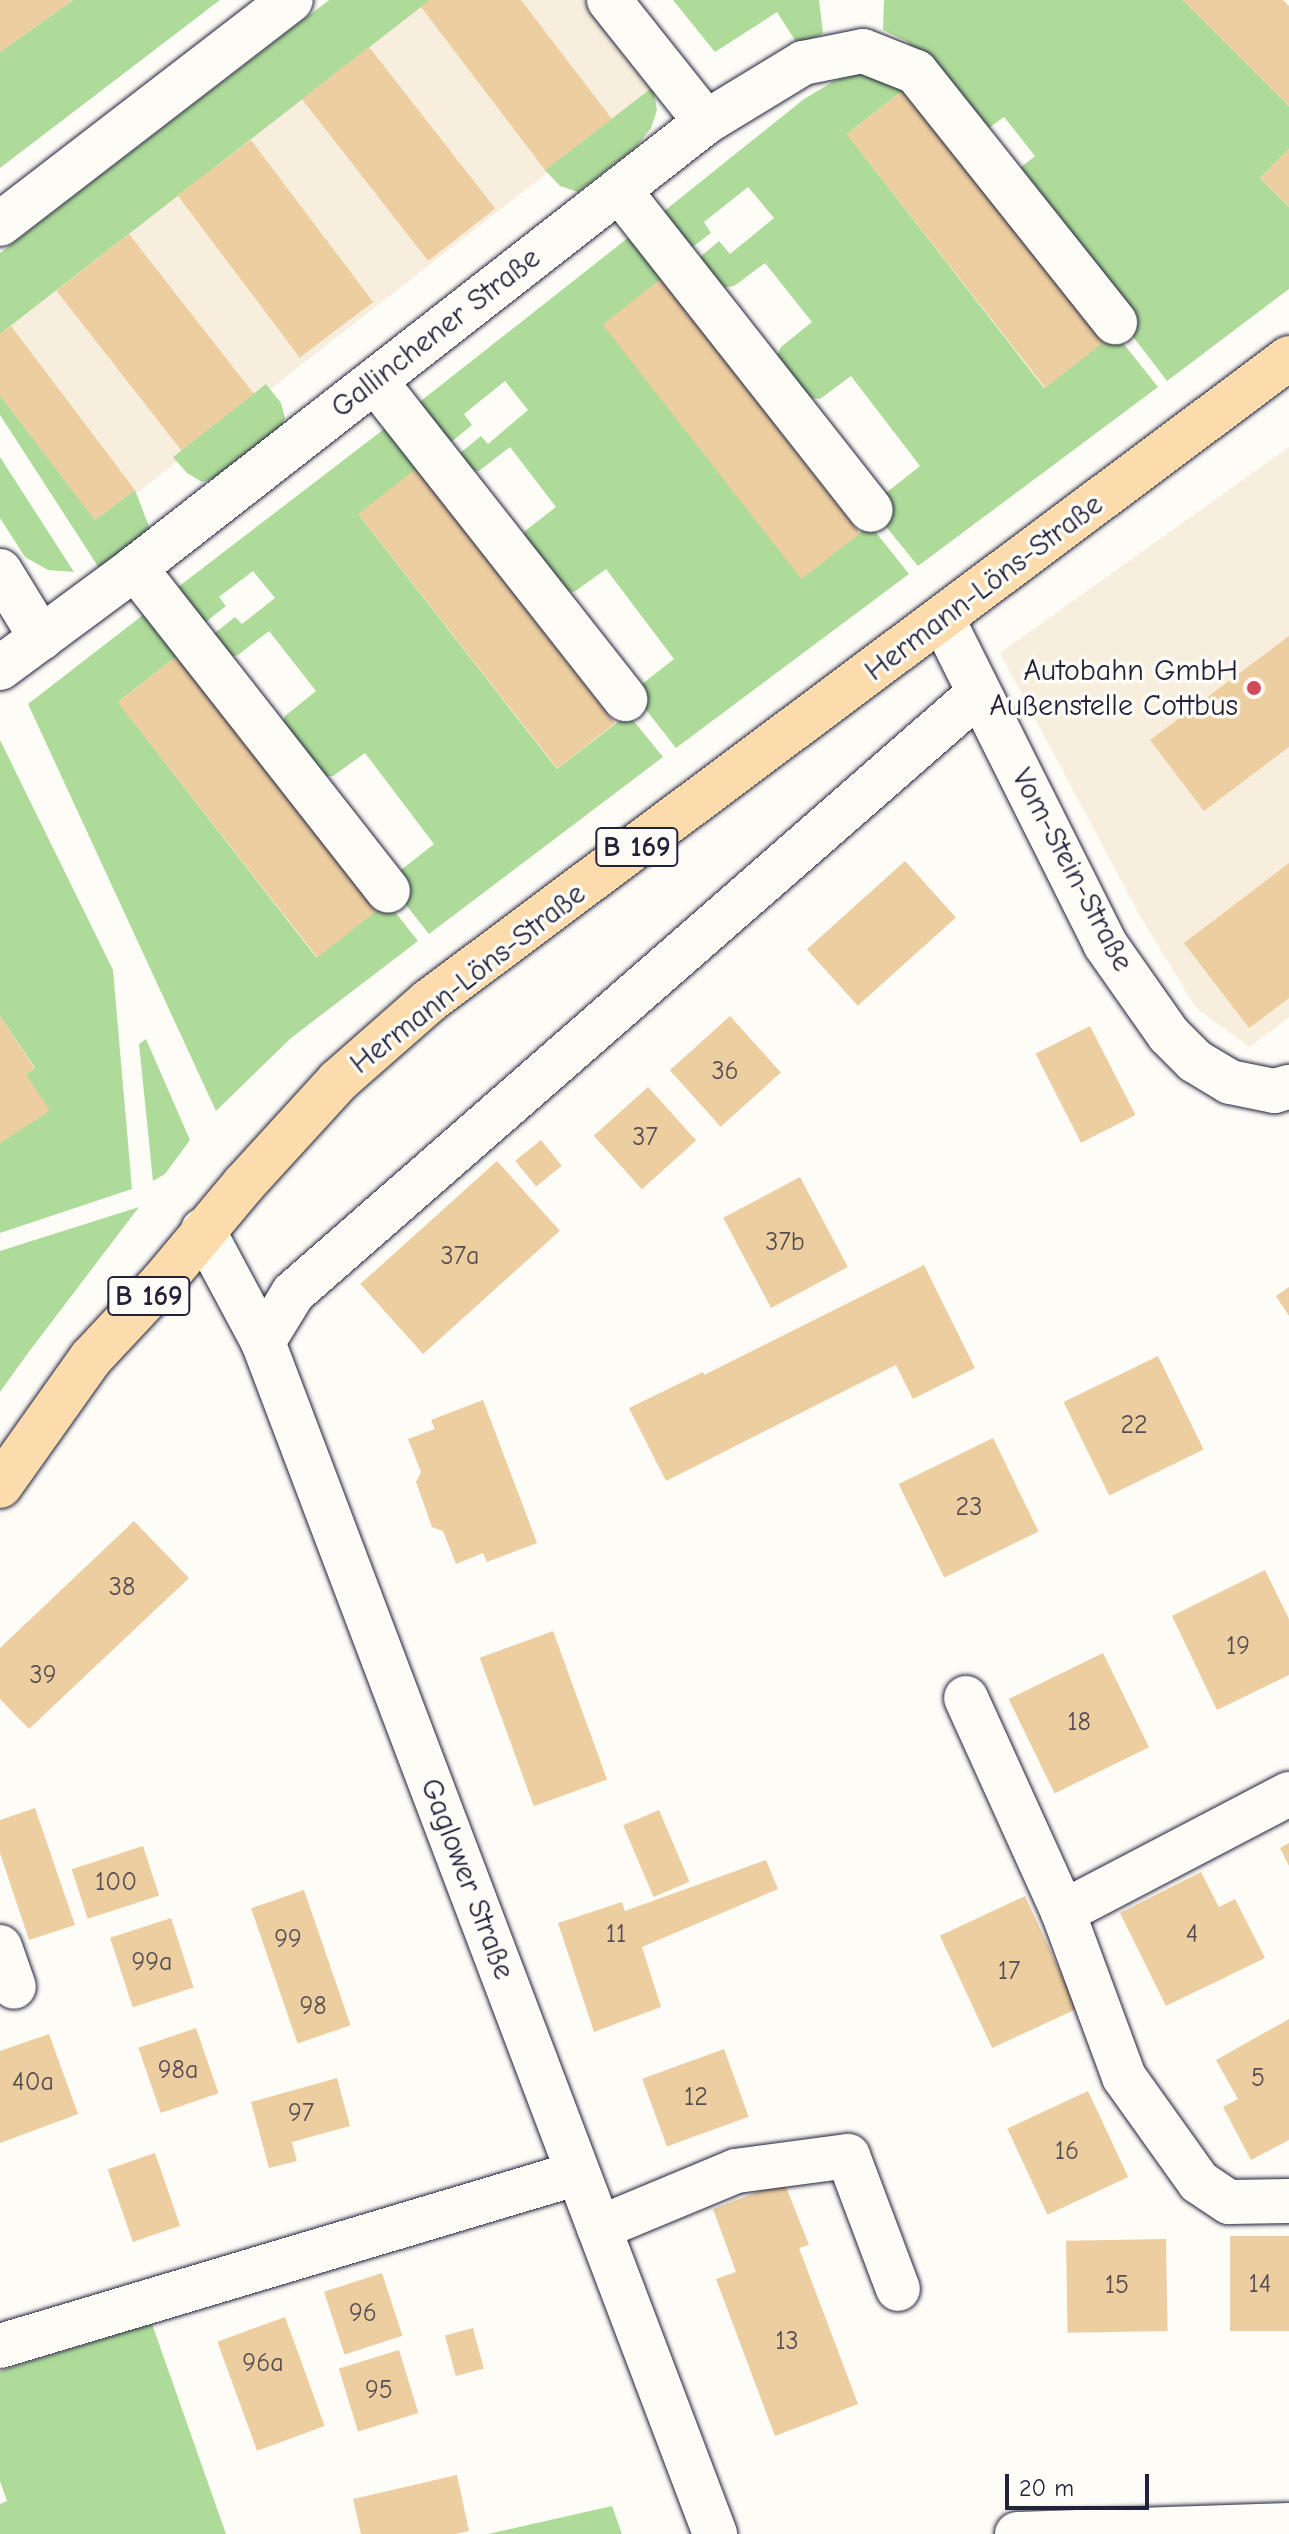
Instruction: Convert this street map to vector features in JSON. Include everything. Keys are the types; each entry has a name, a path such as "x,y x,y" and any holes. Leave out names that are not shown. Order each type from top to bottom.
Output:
{"main road":[{"name":"Hermann-Löns-Straße","path":"0,1486 91,1358 162,1282 203,1230 338,1081 429,1001 943,620 1289,358"}],"street":[{"path":"0,224 291,0"},
{"path":"609,0 706,122 803,63 863,51 916,72 1115,322"},
{"name":"Gallinchener Straße","path":"0,668 135,568 706,122"},
{"path":"619,190 871,510"},
{"path":"375,381 625,699"},
{"path":"135,568 388,891"},
{"path":"0,571 41,638"},
{"name":"Vom-Stein-Straße","path":"943,620 1105,944 1169,1035 1195,1061 1230,1082 1274,1091 1289,1087"},
{"path":"263,1342 293,1293 978,694"},
{"name":"Gaglower Straße","path":"203,1230 263,1342 715,2534"},
{"path":"966,1698 1063,1912 1124,2077 1199,2182 1229,2202 1289,2201"},
{"path":"1063,1912 1289,1794"},
{"path":"599,2228 736,2171 848,2156 898,2289"},
{"path":"0,2346 578,2173"},
{"path":"1017,2534 1289,2525"}],"shaded area":[{"path":"420,0 584,0 655,89 96,525 0,400 0,324"},
{"path":"1289,447 1289,1017 1250,1047 1196,1008 1139,914 1000,653"}],"green space":[{"path":"73,0 220,0 0,168 0,52"},
{"path":"329,0 430,0 0,334 0,253"},
{"path":"673,0 819,0 823,33 798,45 777,12 715,52"},
{"path":"884,0 1183,0 1289,106 1289,149 1260,178 1289,207 1289,289 1167,381 1010,176 1035,156 1004,117 982,133 927,62 906,41 883,30"},
{"path":"862,72 906,88 847,134 1044,388 1115,333 1158,387 918,566 879,518 877,500 920,466 851,376 820,399 796,395 772,365 781,347 812,322 765,263 734,286 715,289 694,262 719,241 730,254 774,218 748,187 704,222 711,233 686,252 658,216 804,99 834,81"},
{"path":"653,87 657,110 651,128 635,148 578,192 560,186 545,170"},
{"path":"638,230 671,271 604,325 802,578 870,525 909,574 676,748 632,692 674,659 606,569 574,592 552,588 521,548 525,531 556,507 510,447 479,471 464,471 454,458 481,436 488,444 528,410 505,381 464,414 472,425 444,448 412,408"},
{"path":"266,384 281,403 285,418 280,430 221,476 202,482 187,473 173,457"},
{"path":"0,395 95,520 135,490 150,529 99,568 0,415"},
{"path":"392,423 424,463 359,515 557,769 628,714 663,757 429,934 387,881 434,844 365,753 333,776 313,777 279,734 285,716 316,691 269,631 238,655 221,659 206,640 235,617 242,624 275,598 253,571 219,597 226,606 197,629 169,594"},
{"path":"0,457 74,572 48,570 25,557 0,518"},
{"path":"143,615 177,656 118,702 316,957 387,902 418,941 291,1038 216,1111 28,704"},
{"path":"0,740 113,970 132,1189 0,1233 0,1143 26,1074 35,1068 0,1016"},
{"path":"146,1039 190,1140 165,1174 153,1181 139,1044"},
{"path":"139,1207 28,1353 0,1392 0,1251"},
{"path":"152,2324 226,2534 0,2534 0,2504 7,2501 0,2481 0,2371"},
{"path":"612,2506 622,2534 488,2534"}],"building":[{"path":"0,0 73,0 0,52"},
{"path":"430,0 521,0 612,119 545,170 421,7"},
{"path":"1183,0 1283,0 1289,6 1289,106"},
{"path":"369,47 495,209 428,261 302,99"},
{"path":"906,88 1104,342 1045,388 847,134"},
{"path":"251,140 373,302 300,357 178,195"},
{"path":"1289,149 1289,207 1260,178"},
{"path":"129,234 254,394 181,451 57,291"},
{"path":"661,279 860,534 802,579 603,325"},
{"path":"11,326 135,490 95,520 0,395 0,334"},
{"path":"416,469 615,724 557,768 358,514"},
{"name":"Autobahn GmbH Außenstelle Cottbus","path":"1289,636 1289,747 1204,811 1150,740"},
{"path":"177,656 376,911 317,957 118,702"},
{"path":"905,861 956,917 858,1006 807,949"},
{"path":"1289,863 1289,998 1249,1028 1184,943"},
{"path":"0,1016 35,1069 26,1074 50,1111 0,1143"},
{"path":"730,1016 781,1072 721,1127 670,1070"},
{"path":"1090,1026 1135,1115 1081,1143 1036,1054"},
{"path":"648,1087 696,1141 642,1189 594,1136"},
{"path":"541,1140 562,1166 536,1186 515,1161"},
{"path":"497,1161 560,1231 423,1354 360,1284"},
{"path":"800,1177 848,1267 771,1308 723,1218"},
{"path":"924,1265 975,1368 913,1399 896,1365 666,1481 629,1408 703,1372 704,1375"},
{"path":"1289,1287 1289,1316 1276,1296"},
{"path":"1158,1356 1204,1449 1109,1496 1064,1402"},
{"path":"483,1400 537,1543 487,1562 483,1553 456,1564 443,1531 432,1527 416,1482 421,1472 408,1439 435,1429 431,1420"},
{"path":"993,1438 1039,1531 944,1578 899,1484"},
{"path":"134,1521 189,1578 29,1729 0,1699 0,1648"},
{"path":"1265,1570 1289,1619 1289,1675 1217,1710 1172,1616"},
{"path":"553,1631 607,1779 534,1806 480,1658"},
{"path":"1103,1653 1149,1747 1055,1793 1009,1699"},
{"path":"35,1808 75,1925 29,1940 0,1853 0,1820"},
{"path":"659,1810 689,1882 654,1897 623,1825"},
{"path":"1289,1843 1289,1866 1280,1848"},
{"path":"143,1846 159,1895 88,1919 72,1869"},
{"path":"766,1860 778,1889 642,1947 661,2007 594,2032 558,1923 622,1902 625,1911"},
{"path":"1201,1872 1219,1907 1235,1899 1265,1958 1166,2006 1120,1913"},
{"path":"304,1890 351,2025 298,2043 251,1908"},
{"path":"1025,1896 1077,2008 992,2048 940,1936"},
{"path":"171,1918 194,1987 133,2007 110,1938"},
{"path":"1289,2019 1289,2140 1251,2160 1223,2107 1238,2099 1216,2060"},
{"path":"196,2028 218,2093 161,2113 138,2048"},
{"path":"49,2034 78,2114 0,2143 0,2051"},
{"path":"724,2049 749,2117 667,2146 642,2079"},
{"path":"337,2078 350,2126 292,2142 297,2161 269,2168 251,2102"},
{"path":"1088,2091 1128,2177 1047,2215 1007,2129"},
{"path":"155,2153 180,2226 133,2242 108,2169"},
{"path":"784,2182 809,2245 799,2248 858,2404 775,2436 716,2279 736,2272 713,2209"},
{"path":"1230,2236 1289,2236 1289,2331 1230,2331"},
{"path":"1166,2239 1168,2331 1068,2333 1066,2241"},
{"path":"382,2273 402,2336 344,2355 324,2292"},
{"path":"285,2317 325,2426 257,2451 217,2342"},
{"path":"473,2328 484,2369 456,2376 445,2336"},
{"path":"399,2350 418,2413 358,2432 339,2368"},
{"path":"457,2475 469,2531 455,2534 361,2534 353,2499"}],"place":[{"name":"Autobahn GmbH Außenstelle Cottbus","path":"1254,688"}]}
